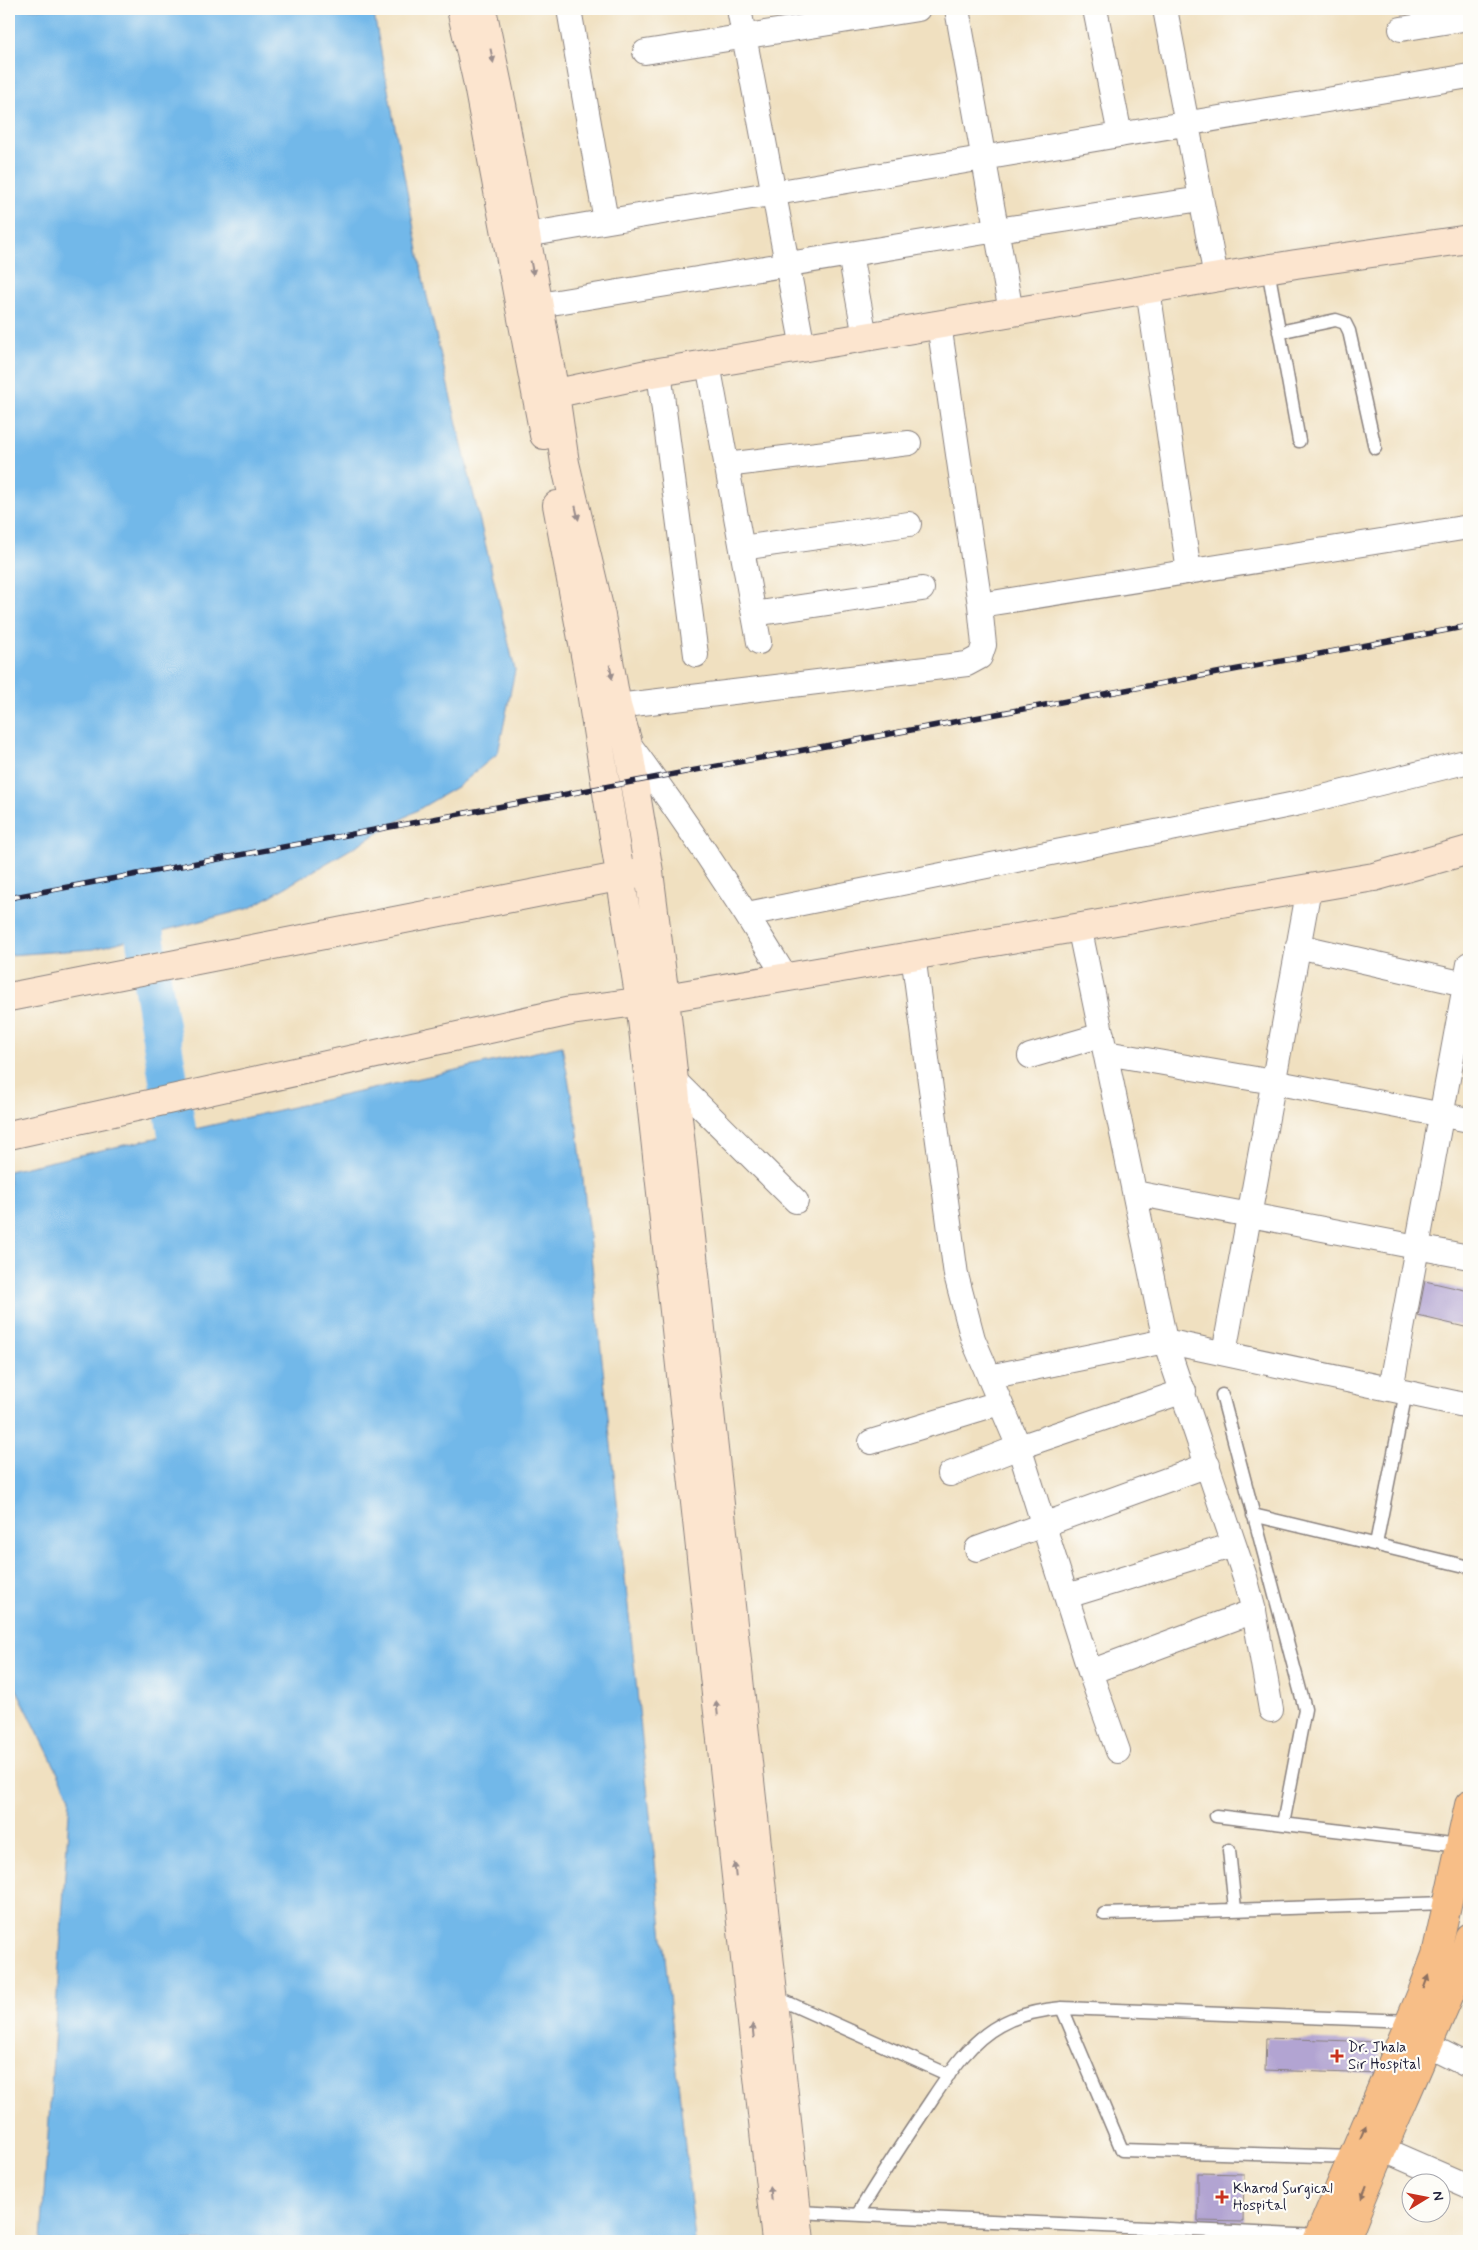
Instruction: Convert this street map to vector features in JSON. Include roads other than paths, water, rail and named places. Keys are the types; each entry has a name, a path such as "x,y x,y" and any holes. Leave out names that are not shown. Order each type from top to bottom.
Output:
{"highway":[{"path":"1318,2239 1436,1955 1456,1887 1460,1845 1469,1805"},
{"path":"1345,2241 1468,1948"}],"street":[{"path":"461,9 546,395 565,463 601,616 617,706 627,740 649,872 653,1000 707,1501 776,2241"},
{"path":"482,9 539,304 546,395 620,876 674,1080 707,1501 773,1996 800,2241"},
{"path":"569,9 606,221"},
{"path":"739,9 803,348"},
{"path":"645,52 918,9"},
{"path":"957,9 1011,312"},
{"path":"1095,9 1120,135"},
{"path":"1165,9 1216,278"},
{"path":"1401,29 1469,18"},
{"path":"526,235 1469,76"},
{"path":"539,304 1201,199"},
{"path":"546,395 659,372 939,324 1268,269 1469,239"},
{"path":"850,254 865,337"},
{"path":"1148,289 1189,572"},
{"path":"617,706 967,664 980,657 984,645 980,605 939,324"},
{"path":"708,364 759,642"},
{"path":"659,372 696,655"},
{"path":"726,465 909,443"},
{"path":"742,548 909,524"},
{"path":"980,605 1469,527"},
{"path":"754,614 922,589"},
{"path":"592,695 689,826 748,914 786,978"},
{"path":"748,914 1294,804 1469,760"},
{"path":"9,1135 571,1011 653,1000 786,978 1079,926 1374,877 1469,850"},
{"path":"9,997 620,876 649,872"},
{"path":"1224,1353 1308,888"},
{"path":"1079,926 1166,1341 1184,1391 1254,1611 1271,1710"},
{"path":"1298,946 1468,978 1417,1247 1398,1390"},
{"path":"913,955 956,1275 973,1339 999,1404 1019,1447 1090,1672 1118,1751"},
{"path":"1030,1056 1104,1044 1273,1082 1469,1120"},
{"path":"674,1080 796,1201"},
{"path":"1136,1193 1469,1257"},
{"path":"989,1377 1166,1341 1469,1406"},
{"path":"950,1474 1019,1447 1184,1391"},
{"path":"871,1442 999,1404"},
{"path":"977,1549 1044,1523 1208,1465"},
{"path":"1067,1596 1234,1545"},
{"path":"1090,1672 1254,1611"},
{"path":"1428,2045 1469,2066"},
{"path":"1382,2149 1469,2188"}],"lane":[{"path":"1268,269 1298,441"},
{"path":"1279,332 1336,320 1344,323 1349,331 1375,448"},
{"path":"1376,1544 1398,1390"},
{"path":"1222,1395 1305,1710 1283,1824"},
{"path":"1253,1514 1469,1566"},
{"path":"1216,1816 1460,1845"},
{"path":"1229,1850 1235,1909"},
{"path":"1104,1914 1235,1909 1456,1887"},
{"path":"773,1996 949,2075"},
{"path":"858,2214 879,2177 949,2075 970,2050 999,2026 1038,2011 1062,2008 1410,2021"},
{"path":"1062,2008 1122,2150 1352,2157"},
{"path":"797,2212 1234,2237 1318,2239"}],"water":[{"path":"9,9 373,9 425,288 515,670 498,753 460,785 250,908 94,949 9,955"},
{"path":"562,1046 578,1132 695,2241 41,2241 70,1797 9,1674 9,1171"}],"waterway":[{"path":"136,884 186,1186"}],"railway":[{"path":"9,898 1469,626"}],"place":[{"name":"Dr. Jhala Sir Hospital","path":"1337,2056"},
{"name":"Kharod Surgical Hospital","path":"1222,2197"}]}
